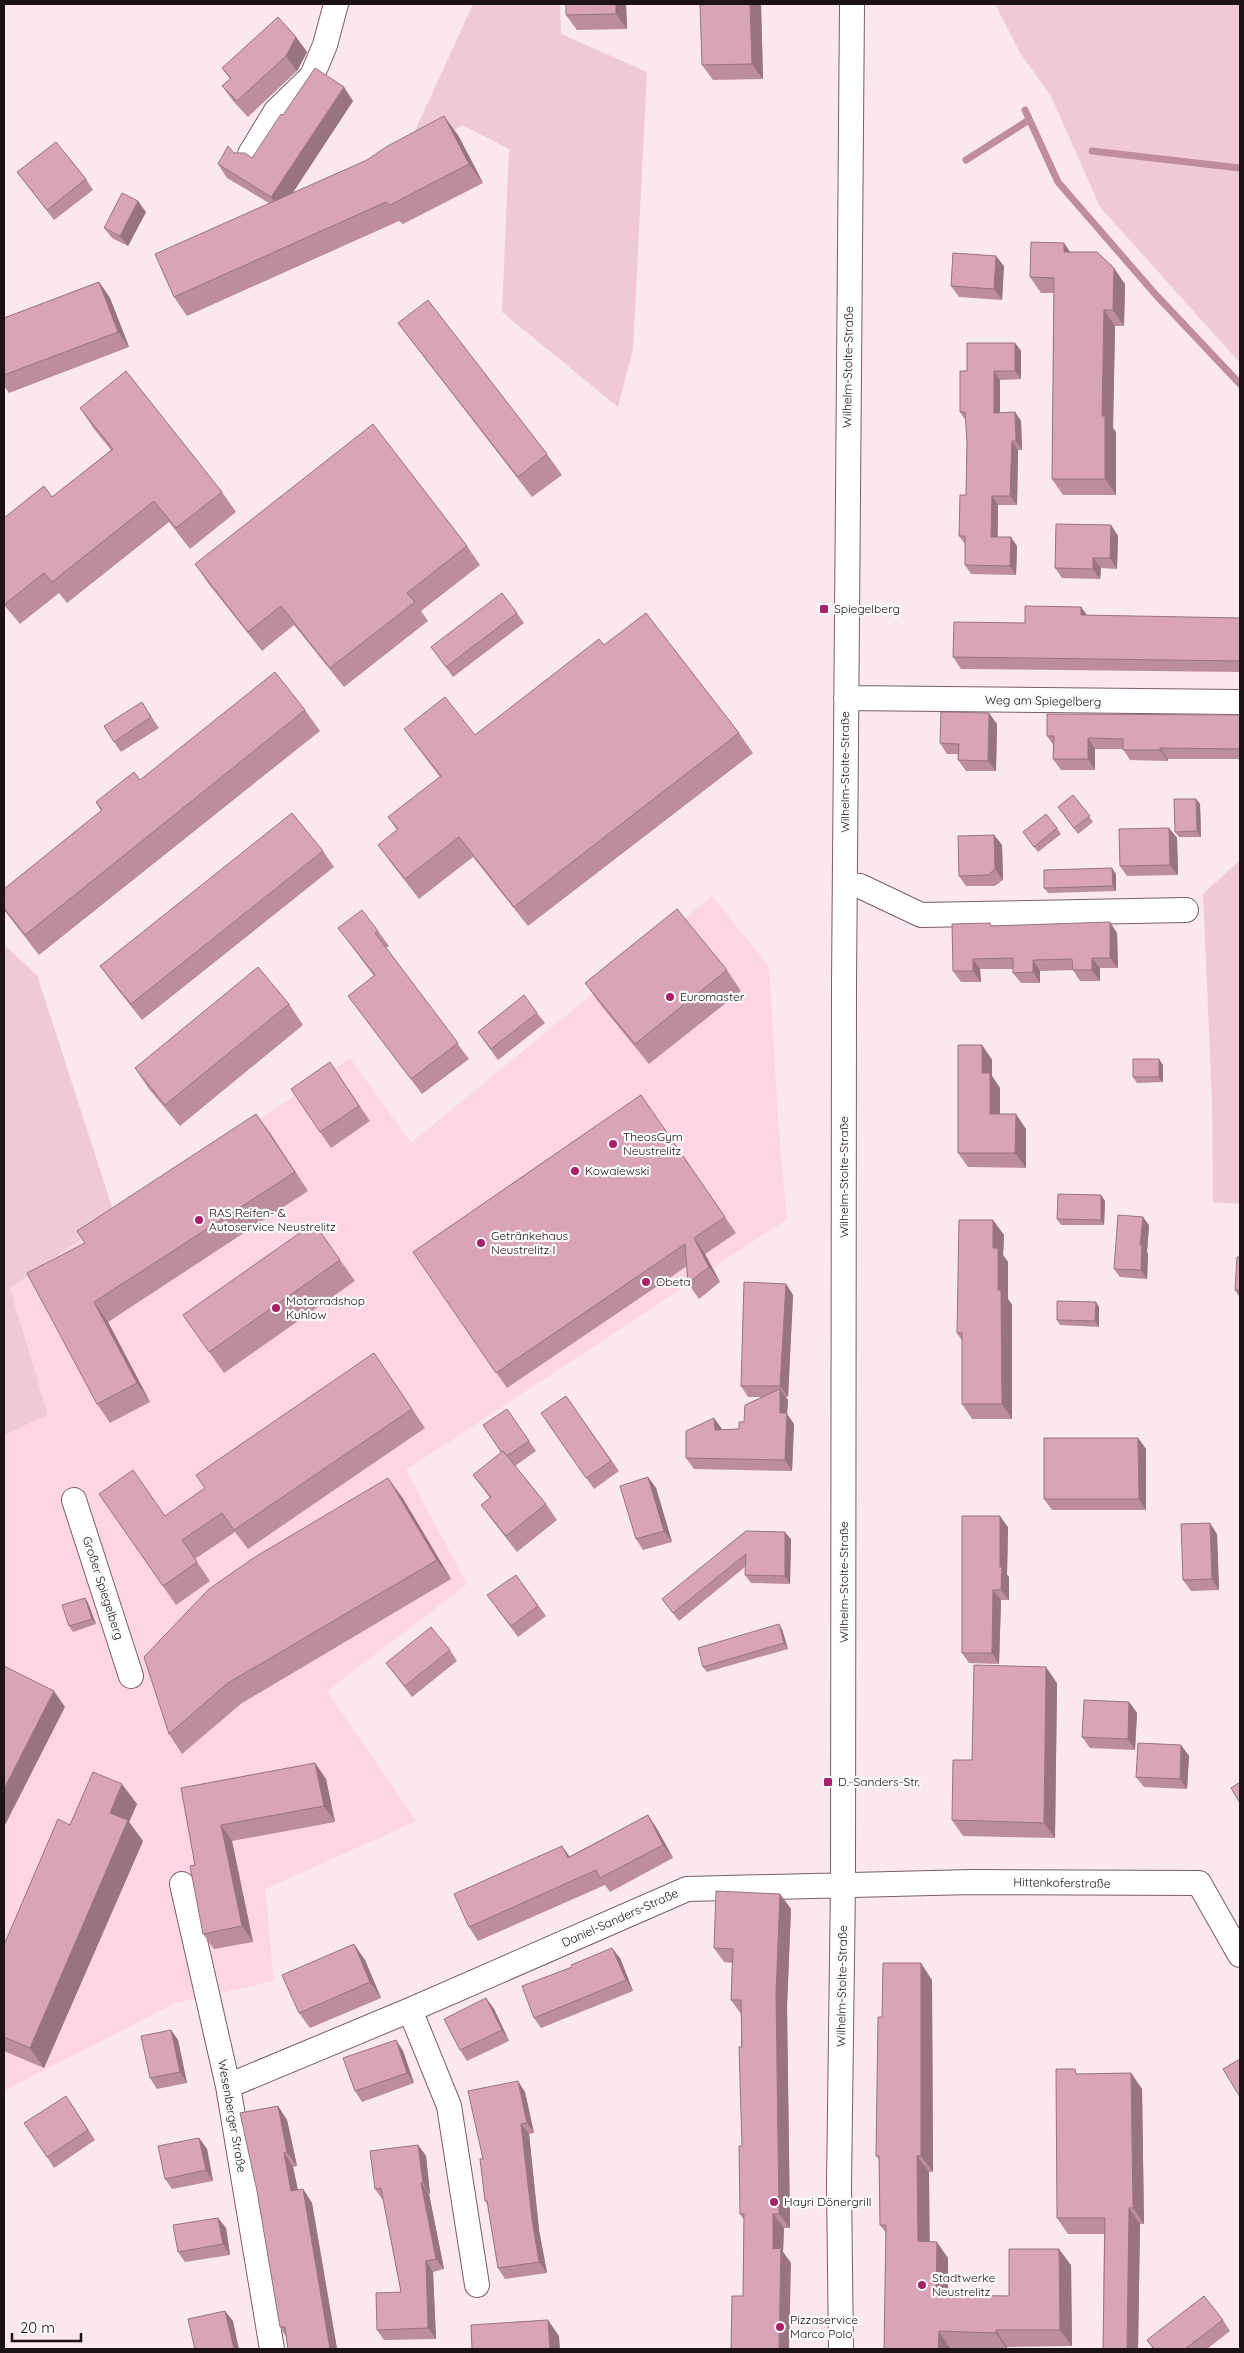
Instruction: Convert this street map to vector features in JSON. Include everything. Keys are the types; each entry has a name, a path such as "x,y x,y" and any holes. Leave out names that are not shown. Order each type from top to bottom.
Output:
{"street":[{"path":"250,154 276,111 312,76 326,45 336,4"},
{"name":"Wilhelm-Stolte-Straße","path":"841,2349 839,2186 843,1884 845,885 852,4"},
{"name":"Weg am Spiegelberg","path":"846,698 1240,702"},
{"path":"845,885 860,886 921,915 1186,910"},
{"name":"Großer Spiegelberg","path":"74,1500 132,1676"},
{"name":"Hittenkoferstraße","path":"843,1884 972,1882 1199,1883 1240,1955"},
{"name":"Wesenberger Straße","path":"182,1884 228,2086 272,2349"},
{"name":"Daniel-Sanders-Straße","path":"228,2086 410,2010 687,1889 843,1884"},
{"path":"410,2010 449,2106 477,2285"}],"shaded area":[{"path":"473,4 560,4 561,34 647,72 633,349 618,407 502,312 509,149 462,125 399,166"},
{"path":"995,4 1240,4 1240,363 1100,207 1051,96 1020,53"},
{"path":"1240,860 1240,1204 1213,1202 1212,1100 1203,894"},
{"path":"712,896 769,967 779,1134 787,1219 406,1470 467,1584 327,1691 416,1821 265,1889 274,1981 175,2003 4,2091 4,1435 48,1415 10,1288 350,1058 411,1143"},
{"path":"4,945 37,975 115,1216 10,1288 48,1415 4,1435"}],"building":[{"path":"566,4 616,4 616,14 566,15"},
{"path":"700,4 750,4 752,64 702,65"},
{"path":"278,17 296,37 286,56 237,101 222,86 231,78 222,68"},
{"path":"315,68 344,87 271,197 218,164 228,146 234,153 245,153 252,158"},
{"path":"444,116 469,164 390,205 386,202 174,297 155,254 367,160 386,147"},
{"path":"56,142 86,179 47,210 17,172"},
{"path":"122,193 138,201 120,236 104,228"},
{"path":"1031,242 1064,243 1064,252 1097,252 1114,268 1113,310 1104,310 1102,416 1105,416 1105,479 1052,479 1054,278 1030,277"},
{"path":"953,253 996,256 994,289 951,286"},
{"path":"99,282 118,332 4,375 4,318"},
{"path":"428,300 547,454 518,477 398,323"},
{"path":"967,343 1015,343 1015,371 994,371 994,413 1015,412 1016,441 1012,441 1010,496 992,496 991,537 1011,537 1010,566 965,565 965,536 959,536 960,495 966,495 967,442 965,412 960,412 960,371 967,371"},
{"path":"126,371 222,492 176,528 154,501 52,582 44,573 5,604 4,518 44,486 52,497 113,449 80,408"},
{"path":"373,424 467,546 407,593 415,602 330,668 281,606 248,632 195,564"},
{"path":"1056,524 1111,525 1110,558 1093,558 1093,569 1055,568"},
{"path":"502,593 517,613 446,667 431,647"},
{"path":"1025,606 1081,607 1081,615 1240,618 1240,661 953,657 954,622 1025,623"},
{"path":"646,613 739,733 514,907 459,837 405,879 378,845 398,829 388,817 441,776 404,729 445,697 475,735 599,639 604,645"},
{"path":"275,672 305,710 25,935 4,908 4,889 102,810 96,802 134,772 140,780"},
{"path":"142,702 151,717 114,742 104,726"},
{"path":"941,712 989,713 988,761 958,760 959,744 940,743"},
{"path":"1047,714 1240,715 1240,749 1160,748 1160,750 1123,750 1123,739 1088,738 1088,759 1053,759 1054,736 1047,736"},
{"path":"1073,795 1090,816 1074,828 1058,807"},
{"path":"1174,799 1196,799 1197,831 1175,832"},
{"path":"292,813 323,851 131,1004 100,966"},
{"path":"1046,814 1057,828 1034,847 1023,832"},
{"path":"1169,828 1170,865 1120,866 1119,829"},
{"path":"994,835 995,869 988,875 959,876 958,836"},
{"path":"1112,868 1113,886 1044,888 1044,870"},
{"name":"Euromaster","path":"677,909 727,970 635,1044 585,983"},
{"path":"362,910 378,931 375,933 458,1043 411,1079 348,996 375,975 338,928"},
{"path":"1110,922 1110,958 1092,958 1092,970 1073,970 1072,959 1033,960 1033,972 1013,973 1013,958 973,959 973,971 953,971 952,924 990,923 991,926"},
{"path":"258,967 289,1004 165,1105 135,1068"},
{"path":"524,995 537,1013 491,1049 478,1032"},
{"path":"958,1045 982,1045 982,1073 990,1073 990,1114 1016,1114 1015,1153 958,1153"},
{"path":"1133,1059 1159,1059 1159,1077 1133,1077"},
{"path":"330,1062 359,1106 320,1132 291,1089"},
{"path":"641,1095 725,1217 694,1238 709,1267 688,1283 685,1244 496,1373 413,1252"},
{"path":"256,1114 295,1172 94,1302 137,1383 97,1404 27,1273 85,1243 77,1231"},
{"path":"1058,1194 1101,1195 1101,1220 1057,1219"},
{"path":"1118,1215 1143,1217 1140,1245 1142,1246 1141,1270 1114,1269"},
{"path":"959,1220 993,1220 993,1248 998,1248 998,1290 1001,1290 1002,1404 962,1404 962,1333 957,1333"},
{"path":"314,1223 340,1260 209,1352 183,1315"},
{"path":"1237,1257 1240,1257 1240,1290 1235,1290"},
{"path":"744,1282 786,1284 780,1386 741,1386"},
{"path":"1057,1301 1096,1302 1095,1321 1057,1320"},
{"path":"374,1353 412,1409 234,1530 222,1513 182,1540 197,1562 163,1586 99,1494 133,1470 165,1516 205,1488 196,1475"},
{"path":"780,1389 780,1413 787,1413 785,1460 686,1458 686,1431 714,1418 715,1430 739,1429 739,1422 744,1422 745,1405"},
{"path":"566,1396 611,1461 586,1478 541,1413"},
{"path":"507,1409 529,1441 507,1456 503,1451 501,1452 483,1425"},
{"path":"1044,1438 1138,1438 1139,1499 1044,1499"},
{"path":"503,1451 546,1504 506,1536 481,1505 491,1497 473,1475"},
{"path":"648,1477 664,1531 636,1539 620,1486"},
{"path":"388,1478 437,1560 228,1683 169,1734 144,1657 209,1589 255,1557"},
{"path":"962,1516 1000,1516 1001,1590 993,1590 992,1653 962,1653"},
{"path":"1210,1523 1212,1579 1183,1580 1181,1524"},
{"path":"746,1531 785,1532 785,1576 745,1575 746,1554 673,1613 662,1599"},
{"path":"516,1575 538,1606 511,1626 487,1595"},
{"path":"85,1598 92,1619 69,1626 62,1605"},
{"path":"779,1624 784,1643 703,1667 698,1648"},
{"path":"431,1627 450,1650 405,1686 386,1663"},
{"path":"974,1665 1046,1667 1044,1823 952,1820 953,1760 972,1760"},
{"path":"4,1666 54,1691 4,1789"},
{"path":"1084,1700 1129,1702 1128,1739 1082,1737"},
{"path":"1138,1743 1181,1745 1180,1779 1136,1777"},
{"path":"315,1763 324,1806 221,1825 242,1926 203,1934 190,1866 195,1865 181,1788"},
{"path":"93,1772 122,1784 110,1813 128,1820 30,2048 4,2037 4,1945 58,1819 70,1825"},
{"path":"1240,1782 1240,1803 1231,1788"},
{"path":"648,1815 663,1845 600,1878 596,1870 469,1927 454,1894 562,1846 568,1858"},
{"path":"716,1891 780,1894 776,1992 779,2214 773,2214 773,2249 781,2248 779,2349 731,2349 732,2296 743,2296 744,2214 740,2214 739,2146 742,2146 739,2047 742,2047 741,2000 731,2000 733,1949 714,1948"},
{"path":"354,1944 370,1982 299,2013 282,1975"},
{"path":"612,1948 626,1980 534,2018 522,1986 572,1967 571,1965"},
{"path":"883,1963 921,1963 921,2156 917,2156 918,2241 937,2242 936,2295 1009,2296 1009,2249 1059,2249 1060,2330 996,2330 996,2333 939,2331 938,2349 884,2349 886,2225 880,2225 879,2156 876,2156 878,2017 882,2017"},
{"path":"486,1998 502,2030 460,2050 444,2019"},
{"path":"171,2030 180,2072 150,2078 141,2036"},
{"path":"396,2040 407,2073 355,2091 343,2058"},
{"path":"1240,2059 1240,2097 1223,2069"},
{"path":"1056,2069 1075,2069 1076,2074 1131,2073 1133,2208 1129,2208 1127,2349 1103,2349 1105,2218 1057,2218"},
{"path":"518,2081 527,2123 521,2124 539,2262 498,2268 487,2201 485,2201 480,2159 483,2159 468,2091"},
{"path":"66,2096 88,2130 47,2157 24,2123"},
{"path":"278,2106 287,2152 284,2153 291,2191 303,2189 330,2349 288,2349 285,2327 280,2327 257,2191 240,2113"},
{"path":"199,2138 206,2170 165,2179 158,2146"},
{"path":"418,2145 423,2183 421,2183 436,2259 426,2261 428,2328 377,2330 376,2293 401,2292 381,2188 375,2189 370,2151"},
{"path":"218,2218 223,2244 178,2252 173,2225"},
{"path":"1204,2296 1223,2320 1185,2349 1154,2349 1147,2340"},
{"path":"225,2311 234,2349 195,2349 188,2319"},
{"path":"548,2320 550,2349 472,2349 471,2325"}],"waterway":[{"path":"1025,110 1058,182 1156,295 1240,384"},
{"path":"966,160 1029,120"},
{"path":"1092,151 1240,168"}],"place":[{"name":"Spiegelberg","path":"824,609"},
{"name":"Euromaster","path":"670,997"},
{"name":"TheosGym Neustrelitz","path":"613,1144"},
{"name":"Kowalewski","path":"575,1171"},
{"name":"RAS Reifen- & Autoservice Neustrelitz","path":"199,1220"},
{"name":"Getränkehaus Neustrelitz I","path":"481,1243"},
{"name":"Obeta","path":"646,1282"},
{"name":"Motorradshop Kuhlow","path":"276,1308"},
{"name":"D.-Sanders-Str.","path":"828,1782"},
{"name":"Hayri Dönergrill","path":"774,2202"},
{"name":"Stadtwerke Neustrelitz","path":"922,2285"},
{"name":"Pizzaservice Marco Polo","path":"780,2327"}]}
